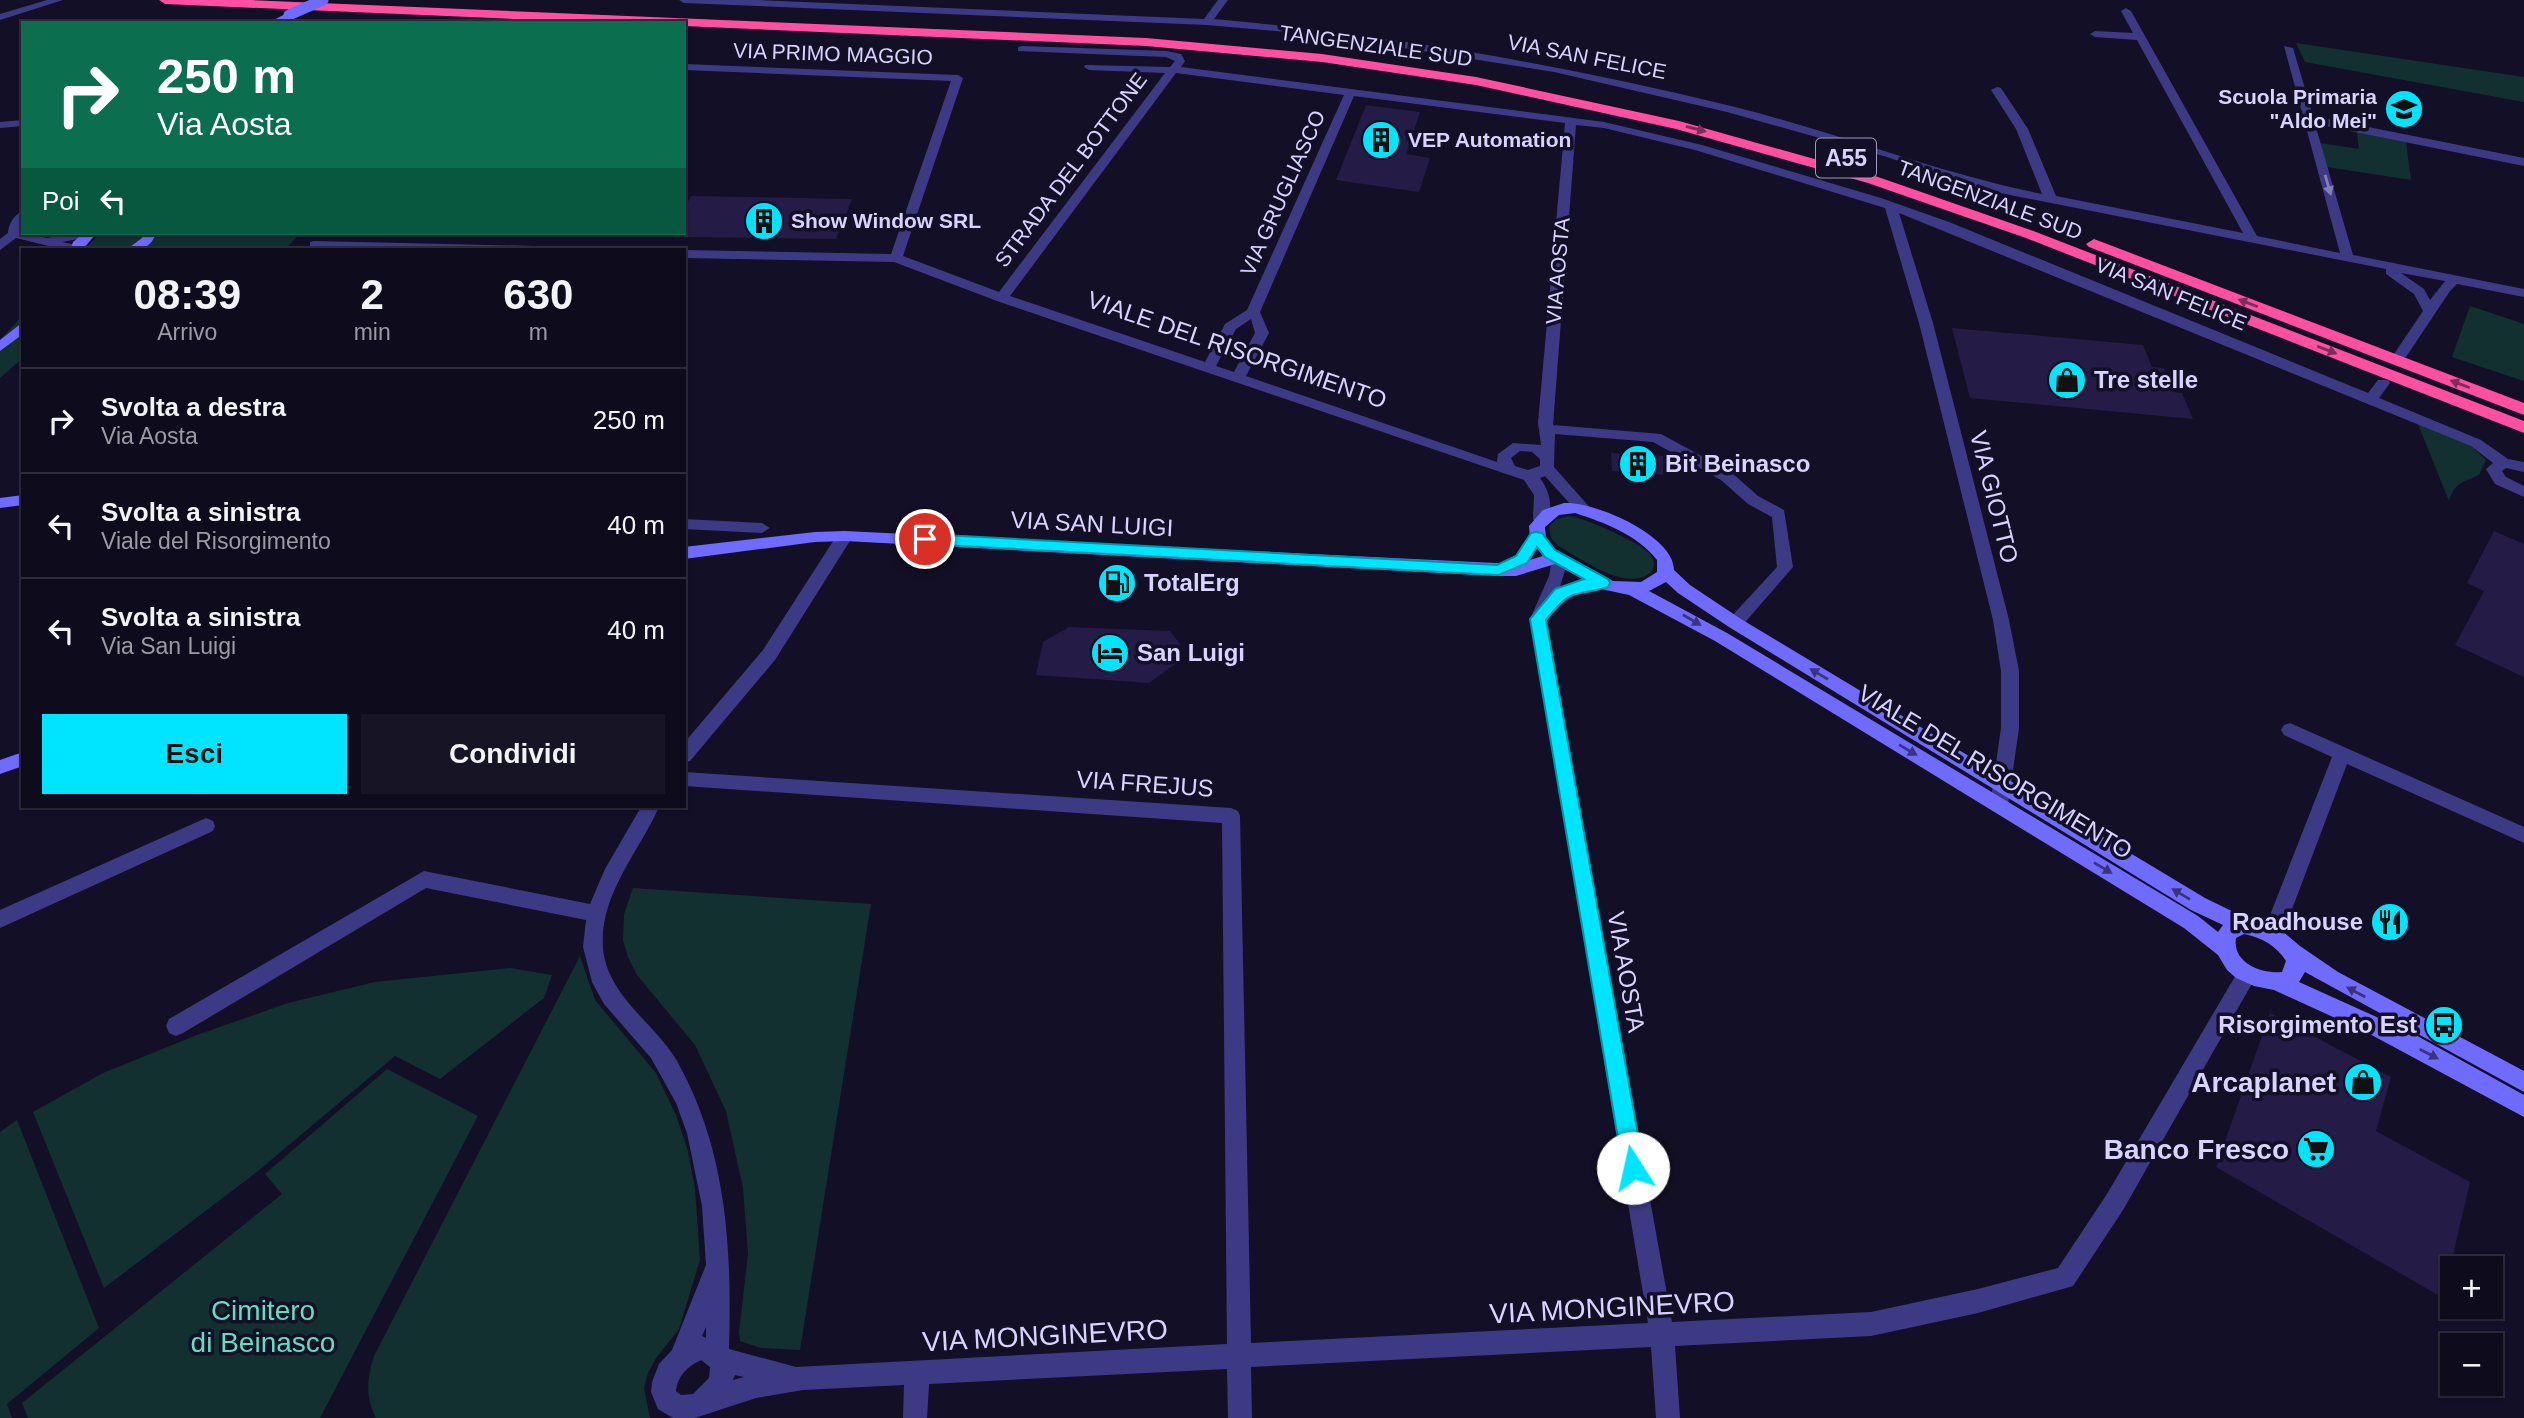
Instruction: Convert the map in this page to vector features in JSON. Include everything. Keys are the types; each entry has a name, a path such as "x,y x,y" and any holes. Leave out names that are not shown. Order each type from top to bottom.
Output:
{"highway":[{"name":"TANGENZIALE SUD","path":"165,0 656,21"},
{"name":"TANGENZIALE SUD","path":"400,0 1191,34 1367,53 1524,78 1736,126 1893,172 2039,223 2524,409"},
{"name":"TANGENZIALE SUD","path":"686,22 1146,42 1322,58 1476,81 1679,125 1886,185 2031,235 2524,427"}],"street":[{"path":"277,21 323,0"},
{"name":"VIA SAN FELICE","path":"684,0 1207,22 1321,32 1554,69 1730,109 1891,155 1985,186 2524,293"},
{"path":"1207,22 1223,0"},
{"path":"0,17 53,2"},
{"path":"2126,11 2253,240"},
{"path":"2095,34 2140,37"},
{"path":"2288,48 2348,259"},
{"name":"STRADA DEL BOTTONE","path":"1002,298 1180,61 1173,55 1022,49"},
{"name":"VIA PRIMO MAGGIO","path":"686,67 958,78 897,258"},
{"name":"STRADA DEL BOTTONE","path":"1089,67 1175,70"},
{"name":"VIA SAN FELICE","path":"1175,70 1571,119 1698,147 1945,225 2476,443 2504,463 2524,467"},
{"path":"1997,90 2022,129 2051,200"},
{"name":"VIA GRUGLIASCO","path":"1208,369 1230,327 1253,312 1351,92"},
{"name":"VIA AOSTA","path":"1547,463 1547,426 1571,119"},
{"path":"2309,119 2524,162"},
{"path":"0,125 21,123"},
{"name":"VIA GIOTTO","path":"1891,206 1926,323 2001,620 2010,671 2010,728 1999,805"},
{"path":"14,234 13,227 21,217"},
{"path":"14,234 71,248"},
{"path":"0,246 14,234"},
{"path":"38,241 78,235"},
{"path":"77,248 88,235"},
{"path":"135,248 147,240 149,235"},
{"path":"314,245 448,248"},
{"path":"686,254 897,258 1002,298"},
{"name":"VIA SAN FELICE","path":"2375,264 2413,286 2429,311"},
{"path":"2429,311 2432,275"},
{"path":"2401,354 2445,288 2455,279"},
{"name":"VIALE DEL RISORGIMENTO","path":"1002,298 1521,474"},
{"name":"VIA GRUGLIASCO","path":"1238,379 1262,333 1260,323 1253,312"},
{"path":"0,347 21,328"},
{"path":"2370,400 2383,383"},
{"path":"1498,570 1522,559 1536,537 1537,526 1541,520 1542,495 1535,482 1504,462 1516,448 1534,439 1547,426 1656,437 1726,475 1753,500 1779,514 1785,567 1741,627 1733,644"},
{"name":"VIALE DEL RISORGIMENTO","path":"1457,451 1516,448 1541,451 1547,463 1585,511"},
{"path":"1521,474 1539,474 1547,463"},
{"path":"2504,463 2494,469 2496,475 2506,485 2524,492"},
{"path":"0,503 21,500"},
{"name":"VIALE DEL RISORGIMENTO","path":"1541,520 1547,514 1565,508 1585,511 1651,543 1665,559 1665,571 1684,589 1741,627 2198,904 2242,925"},
{"path":"686,524 762,528"},
{"path":"686,754 769,655 845,536"},
{"name":"VIA SAN LUIGI","path":"686,553 815,537 845,536 1498,570 1516,570 1559,559"},
{"name":"VIALE DEL RISORGIMENTO","path":"1536,537 1544,548 1559,559 1603,583 1632,589 1733,644 2191,922 2225,949"},
{"path":"1538,619 1544,596 1558,578 1559,559"},
{"path":"1632,589 1655,584 1665,571"},
{"path":"1538,619 1560,593 1583,585 1603,583"},
{"name":"VIA AOSTA","path":"1538,619 1662,1334 1668,1418"},
{"path":"1875,730 1888,716"},
{"path":"2290,730 2524,835"},
{"path":"2273,933 2342,754"},
{"path":"0,767 21,760"},
{"name":"VIA FREJUS","path":"686,779 1231,816 1238,1355"},
{"path":"649,808 600,904 593,947 596,967 604,985 616,1004 650,1041 668,1066 699,1134 709,1170 716,1261 719,1357 723,1374 704,1407 668,1410 665,1380 668,1370 682,1355 700,1313 716,1261"},
{"path":"0,919 206,826"},
{"path":"176,1026 424,879 600,904"},
{"path":"2292,952 2296,969 2288,980 2269,983 2237,967 2225,949 2227,933 2242,925 2273,933 2292,952 2331,978 2524,1082"},
{"name":"VIA MONGINEVRO","path":"704,1407 756,1386 803,1378 1871,1324 1978,1301 2065,1278 2115,1202 2247,974"},
{"path":"2279,983 2321,1000 2449,1064 2524,1107"},
{"path":"682,1355 701,1348 719,1357"},
{"path":"1238,1355 1240,1418"},
{"name":"VIA MONGINEVRO","path":"719,1357 760,1370 803,1378"},
{"path":"915,1418 917,1372"}],"green space":[{"path":"2296,43 2524,77 2524,102 2305,62"},
{"path":"2357,132 2406,142 2411,180 2327,167 2320,143 2359,149"},
{"path":"98,235 298,235 287,248 86,248"},
{"path":"2470,306 2524,324 2524,381 2452,357"},
{"path":"21,317 21,360 0,378 0,340"},
{"path":"2418,424 2470,445 2486,460 2479,475 2456,487 2449,501"},
{"path":"1568,516 1598,525 1643,548 1653,561 1651,573 1640,578 1616,576 1603,572 1558,546 1551,538 1549,527 1556,519"},
{"path":"633,888 871,904 800,1350 761,1348 740,1341 748,1254 743,1188 726,1111 695,1045 637,975 628,957 623,940 624,914"},
{"path":"580,956 595,1000 656,1073 676,1115 688,1151 695,1189 700,1260 679,1329 648,1373 644,1388 650,1418 376,1418 368,1387 374,1356"},
{"path":"510,968 552,975 544,998 440,1079 395,1056 253,1175 104,1288 33,1112 103,1073 197,1035 288,1003 375,982"},
{"name":"Cimitero di Beinasco","path":"387,1069 478,1116 320,1418 28,1418 22,1403 282,1194 265,1174"},
{"path":"17,1120 99,1328 7,1404 12,1418 0,1418 0,1132"}],"building":[{"name":"VEP Automation","path":"1366,105 1420,112 1406,154 1430,158 1419,192 1336,180"},
{"name":"Show Window SRL","path":"691,196 852,199 836,239 684,237 686,205"},
{"name":"Tre stelle","path":"1952,328 2143,345 2152,367 2164,368 2173,392 2182,393 2193,419 1970,398"},
{"name":"Bit Beinasco","path":"1611,453 1664,456 1667,475 1612,471"},
{"path":"2494,531 2524,544 2524,677 2455,645 2484,591 2467,583"},
{"name":"San Luigi","path":"1069,627 1170,631 1180,644 1178,662 1149,683 1036,675 1043,642"},
{"name":"Banco Fresco","path":"2270,1013 2391,1077 2376,1131 2470,1182 2453,1256 2440,1256 2440,1296 2216,1167"}],"place":[{"name":"Scuola Primaria \"Aldo Mei\"","path":"2404,109"},
{"name":"VEP Automation","path":"1381,140"},
{"name":"Show Window SRL","path":"764,221"},
{"name":"Tre stelle","path":"2067,380"},
{"name":"Bit Beinasco","path":"1638,464"},
{"name":"TotalErg","path":"1117,583"},
{"name":"San Luigi","path":"1110,653"},
{"name":"Roadhouse","path":"2390,922"},
{"name":"Risorgimento Est","path":"2444,1025"},
{"name":"Arcaplanet","path":"2363,1082"},
{"name":"Banco Fresco","path":"2316,1149"}],"route":[{"path":"925,539 1498,570 1522,559 1536,537 1550,554 1603,583 1571,587 1560,593 1538,619 1633,1168"}]}
